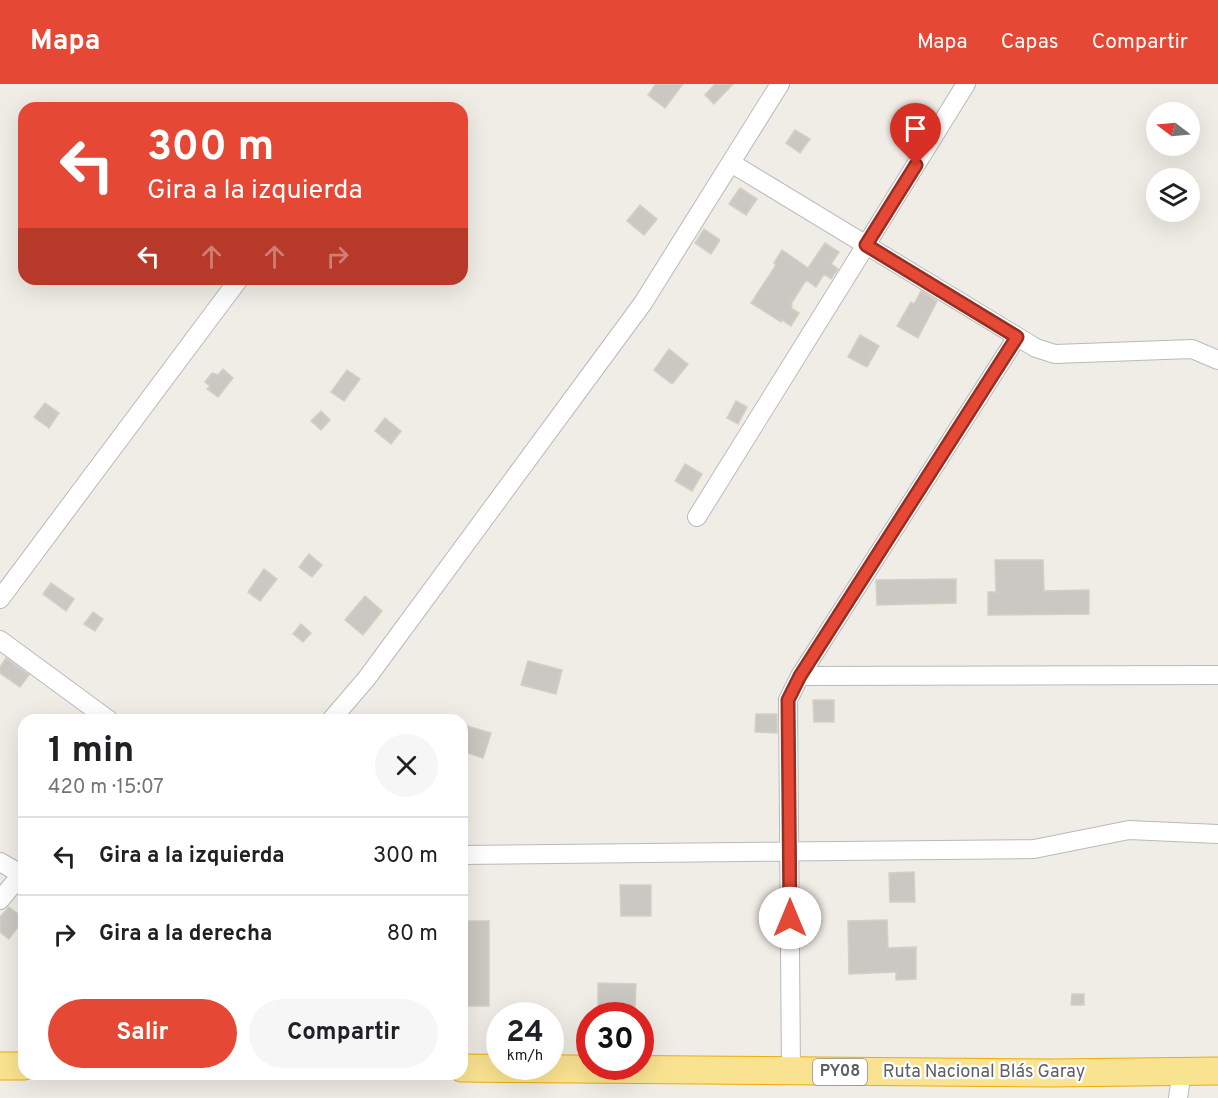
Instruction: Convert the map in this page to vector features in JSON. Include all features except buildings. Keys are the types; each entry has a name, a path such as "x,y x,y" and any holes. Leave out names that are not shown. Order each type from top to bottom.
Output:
{"highway":[{"path":"0,1066 18,1066"},
{"name":"Ruta Nacional Blás Garay","path":"468,1068 1040,1073 1218,1071"}],"street":[{"path":"336,714 367,678 643,303 780,84"},
{"path":"698,517 966,84"},
{"path":"731,163 1036,348 1055,354 1192,349 1218,360"},
{"path":"0,599 235,285"},
{"path":"791,1071 788,700 800,676 1017,337"},
{"path":"0,640 101,714"},
{"path":"800,676 1218,675"},
{"path":"468,855 1034,849 1129,830 1218,834"},
{"path":"0,862 18,870"},
{"path":"0,900 18,878"},
{"path":"1178,1098 1182,1071"}],"route":[{"path":"790,918 788,700 800,676 1017,337 866,245 916,165"}]}
